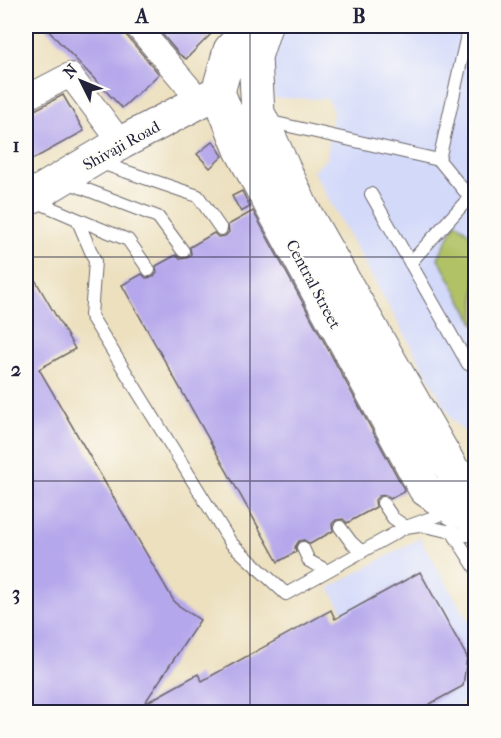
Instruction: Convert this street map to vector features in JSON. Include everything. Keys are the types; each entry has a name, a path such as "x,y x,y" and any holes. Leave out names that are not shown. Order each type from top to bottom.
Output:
{"street":[{"path":"137,26 210,97 230,51 251,26"},
{"name":"Central Street","path":"265,26 255,57 258,114 247,123 242,150 425,489 462,503"},
{"path":"27,95 70,75 122,143"},
{"name":"Central Street","path":"210,97 247,123"},
{"name":"Shivaji Road","path":"27,199 122,143 210,97"}],"lane":[{"path":"439,160 469,26"},
{"path":"247,123 439,160 472,201 410,263"},
{"path":"92,160 198,196 221,229"},
{"path":"58,179 158,217 183,251"},
{"path":"371,194 468,364 476,365"},
{"path":"27,199 128,240 149,270"},
{"path":"77,219 95,261 91,316 231,543 286,594 406,527 462,503"},
{"path":"383,503 393,519 406,527 419,525 462,503"},
{"path":"462,503 476,537"},
{"path":"462,503 476,569"},
{"path":"340,527 351,542 363,552"},
{"path":"303,548 309,561 326,570"}],"shaded area":[{"path":"280,26 475,26 475,441 453,421 313,171 327,158 333,112 328,99 273,98 273,37"},
{"path":"420,538 475,632 475,696 446,712 402,712 329,588"}],"green space":[{"path":"456,222 475,238 475,325 438,258"}],"building":[{"path":"44,26 123,26 126,35 159,74 122,108"},
{"path":"155,26 219,26 186,59"},
{"path":"63,95 84,131 26,163 26,112 33,111"},
{"path":"213,141 223,156 210,168 197,154"},
{"path":"242,191 250,207 241,212 232,196"},
{"path":"253,211 405,491 390,499 386,495 379,496 375,500 376,507 347,523 343,519 336,520 332,524 333,531 310,544 304,540 299,541 295,547 296,552 278,562 122,285 142,274 146,278 153,277 157,273 156,266 176,255 180,259 187,258 191,254 190,247 214,233 218,237 225,236 229,232 228,225"},
{"path":"26,264 75,349 39,369 175,603 200,620 144,704 198,674 202,681 331,610 335,619 420,572 467,657 463,686 415,712 26,712"}]}
